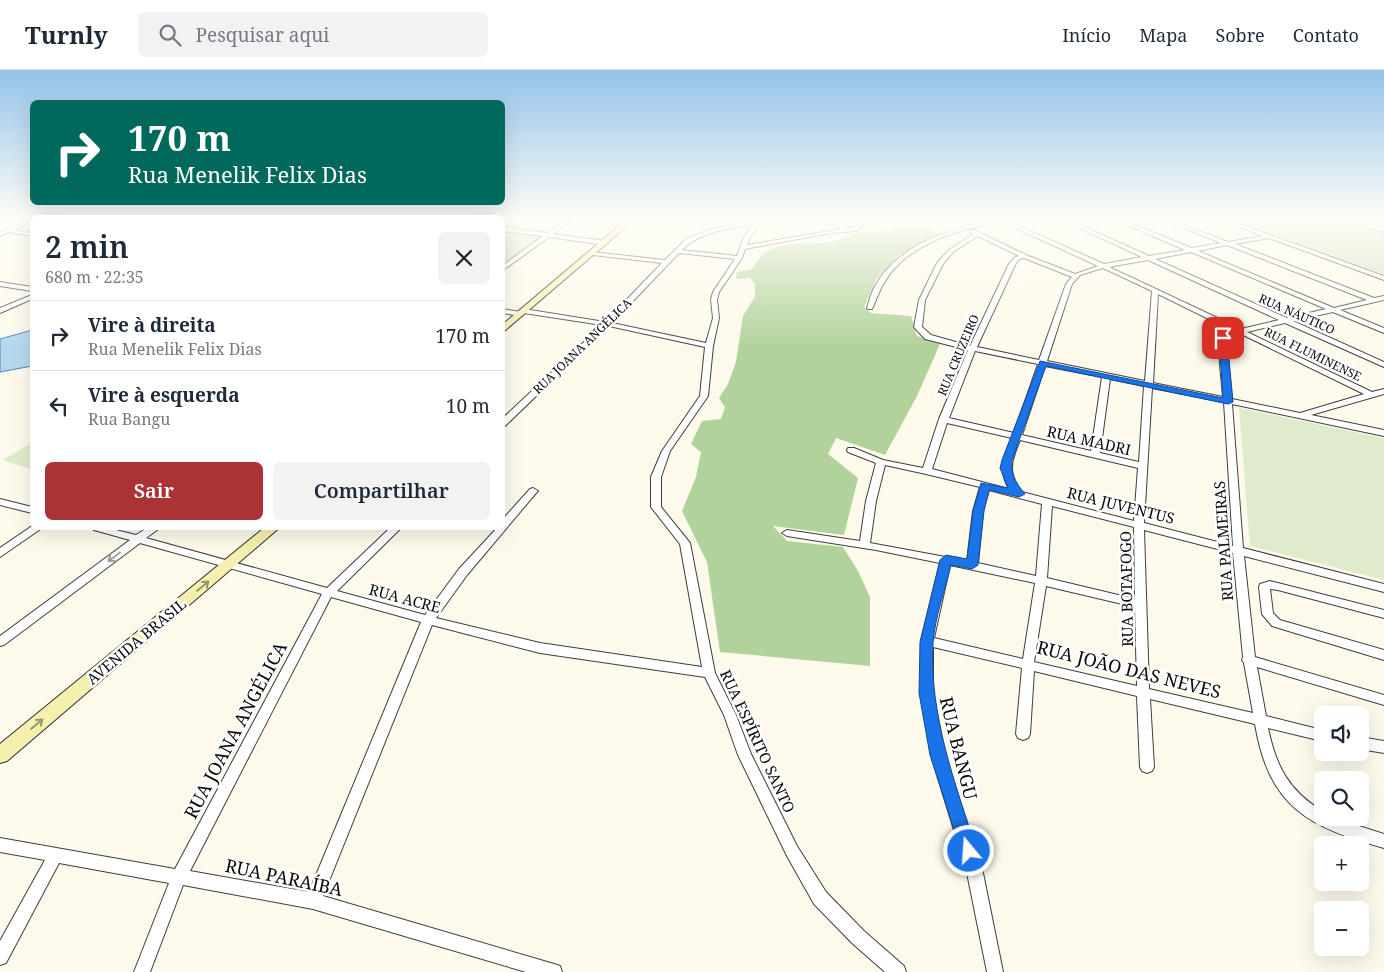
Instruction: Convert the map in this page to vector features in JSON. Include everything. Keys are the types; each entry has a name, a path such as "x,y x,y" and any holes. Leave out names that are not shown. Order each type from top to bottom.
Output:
{"street":[{"path":"505,327 582,262"},
{"name":"RUA JOANA ANGÉLICA","path":"505,421 607,324 666,262"},
{"name":"RUA ESPÍRITO SANTO","path":"735,262 716,292 714,300 716,318 709,346 704,396 666,452 656,477 654,497 656,507 679,533 689,554 709,673 730,714 745,755 780,826 820,898 858,937 898,972"},
{"path":"870,308 876,290 895,262"},
{"path":"941,262 922,300 918,327 928,336 937,340 1228,402 1384,432"},
{"name":"RUA CRUZEIRO","path":"927,471 942,419 1014,262"},
{"path":"1039,262 1074,276"},
{"name":"RUA FLUMINENSE","path":"1095,262 1370,394"},
{"path":"1019,494 1010,483 1006,468 1069,284 1074,276 1104,266 1126,262"},
{"name":"RUA NÁUTICO","path":"1159,262 1384,365"},
{"path":"1217,262 1384,331"},
{"path":"1280,262 1379,299 1384,304"},
{"path":"1341,262 1384,278"},
{"path":"0,284 30,289"},
{"name":"RUA BOTAFOGO","path":"1148,767 1143,693 1139,524 1147,385 1155,290"},
{"path":"0,311 30,298"},
{"name":"RUA PALMEIRAS","path":"1379,299 1226,335 1222,343 1248,660 1267,752 1283,786 1296,800 1323,820 1356,834 1384,841"},
{"path":"505,311 607,324 709,346"},
{"path":"1095,455 1106,376"},
{"path":"1302,416 1384,391"},
{"name":"RUA MADRI","path":"942,419 1142,466"},
{"name":"RUA JUVENTUS","path":"851,450 881,462 985,485 1384,588"},
{"path":"866,544 872,501 881,462"},
{"path":"972,565 978,511 985,485"},
{"path":"505,524 533,491"},
{"path":"1023,734 1028,664 1041,580 1047,501"},
{"path":"0,502 30,510"},
{"path":"0,553 34,530"},
{"name":"RUA ACRE","path":"106,530 328,593 540,648 709,673"},
{"path":"0,642 151,530"},
{"name":"AVENIDA BRASIL","path":"0,755 270,530"},
{"name":"RUA JOANA ANGÉLICA","path":"142,972 179,877 328,593 394,530"},
{"path":"313,901 428,620 463,572 499,530"},
{"path":"787,533 866,544 972,565 1141,604"},
{"name":"RUA BANGU","path":"946,560 927,642 927,693 938,755 972,861 995,972"},
{"path":"1384,614 1270,584 1264,587 1268,614 1276,623 1384,655"},
{"name":"RUA JOÃO DAS NEVES","path":"927,642 1028,664 1314,733"},
{"path":"1248,660 1384,700"},
{"path":"1369,744 1384,747"},
{"name":"RUA PARAÍBA","path":"0,845 313,901 554,972"},
{"path":"0,957 55,856"}],"green space":[{"path":"757,262 892,262 876,279 864,307 871,313 911,316 917,336 940,344 917,396 885,455 836,438 828,454 858,478 844,535 773,526 787,541 843,547 858,571 870,597 870,666 720,652 707,562 682,511 696,477 701,452 691,444 702,421 721,419 725,407 719,398 728,384 736,362 743,316 755,296 755,284 750,278 736,279 737,272 752,269"},
{"path":"1351,262 1384,262 1384,274"},
{"path":"1239,408 1384,438 1384,580 1250,546"},
{"path":"30,444 30,468 2,460"}],"water":[{"path":"30,331 30,366 0,372 0,339"}],"route":[{"path":"969,851 938,755 927,693 927,642 946,560 972,565 978,511 985,485 1019,494 1010,483 1006,468 1007,460 1043,363 1228,402 1223,338"}]}
